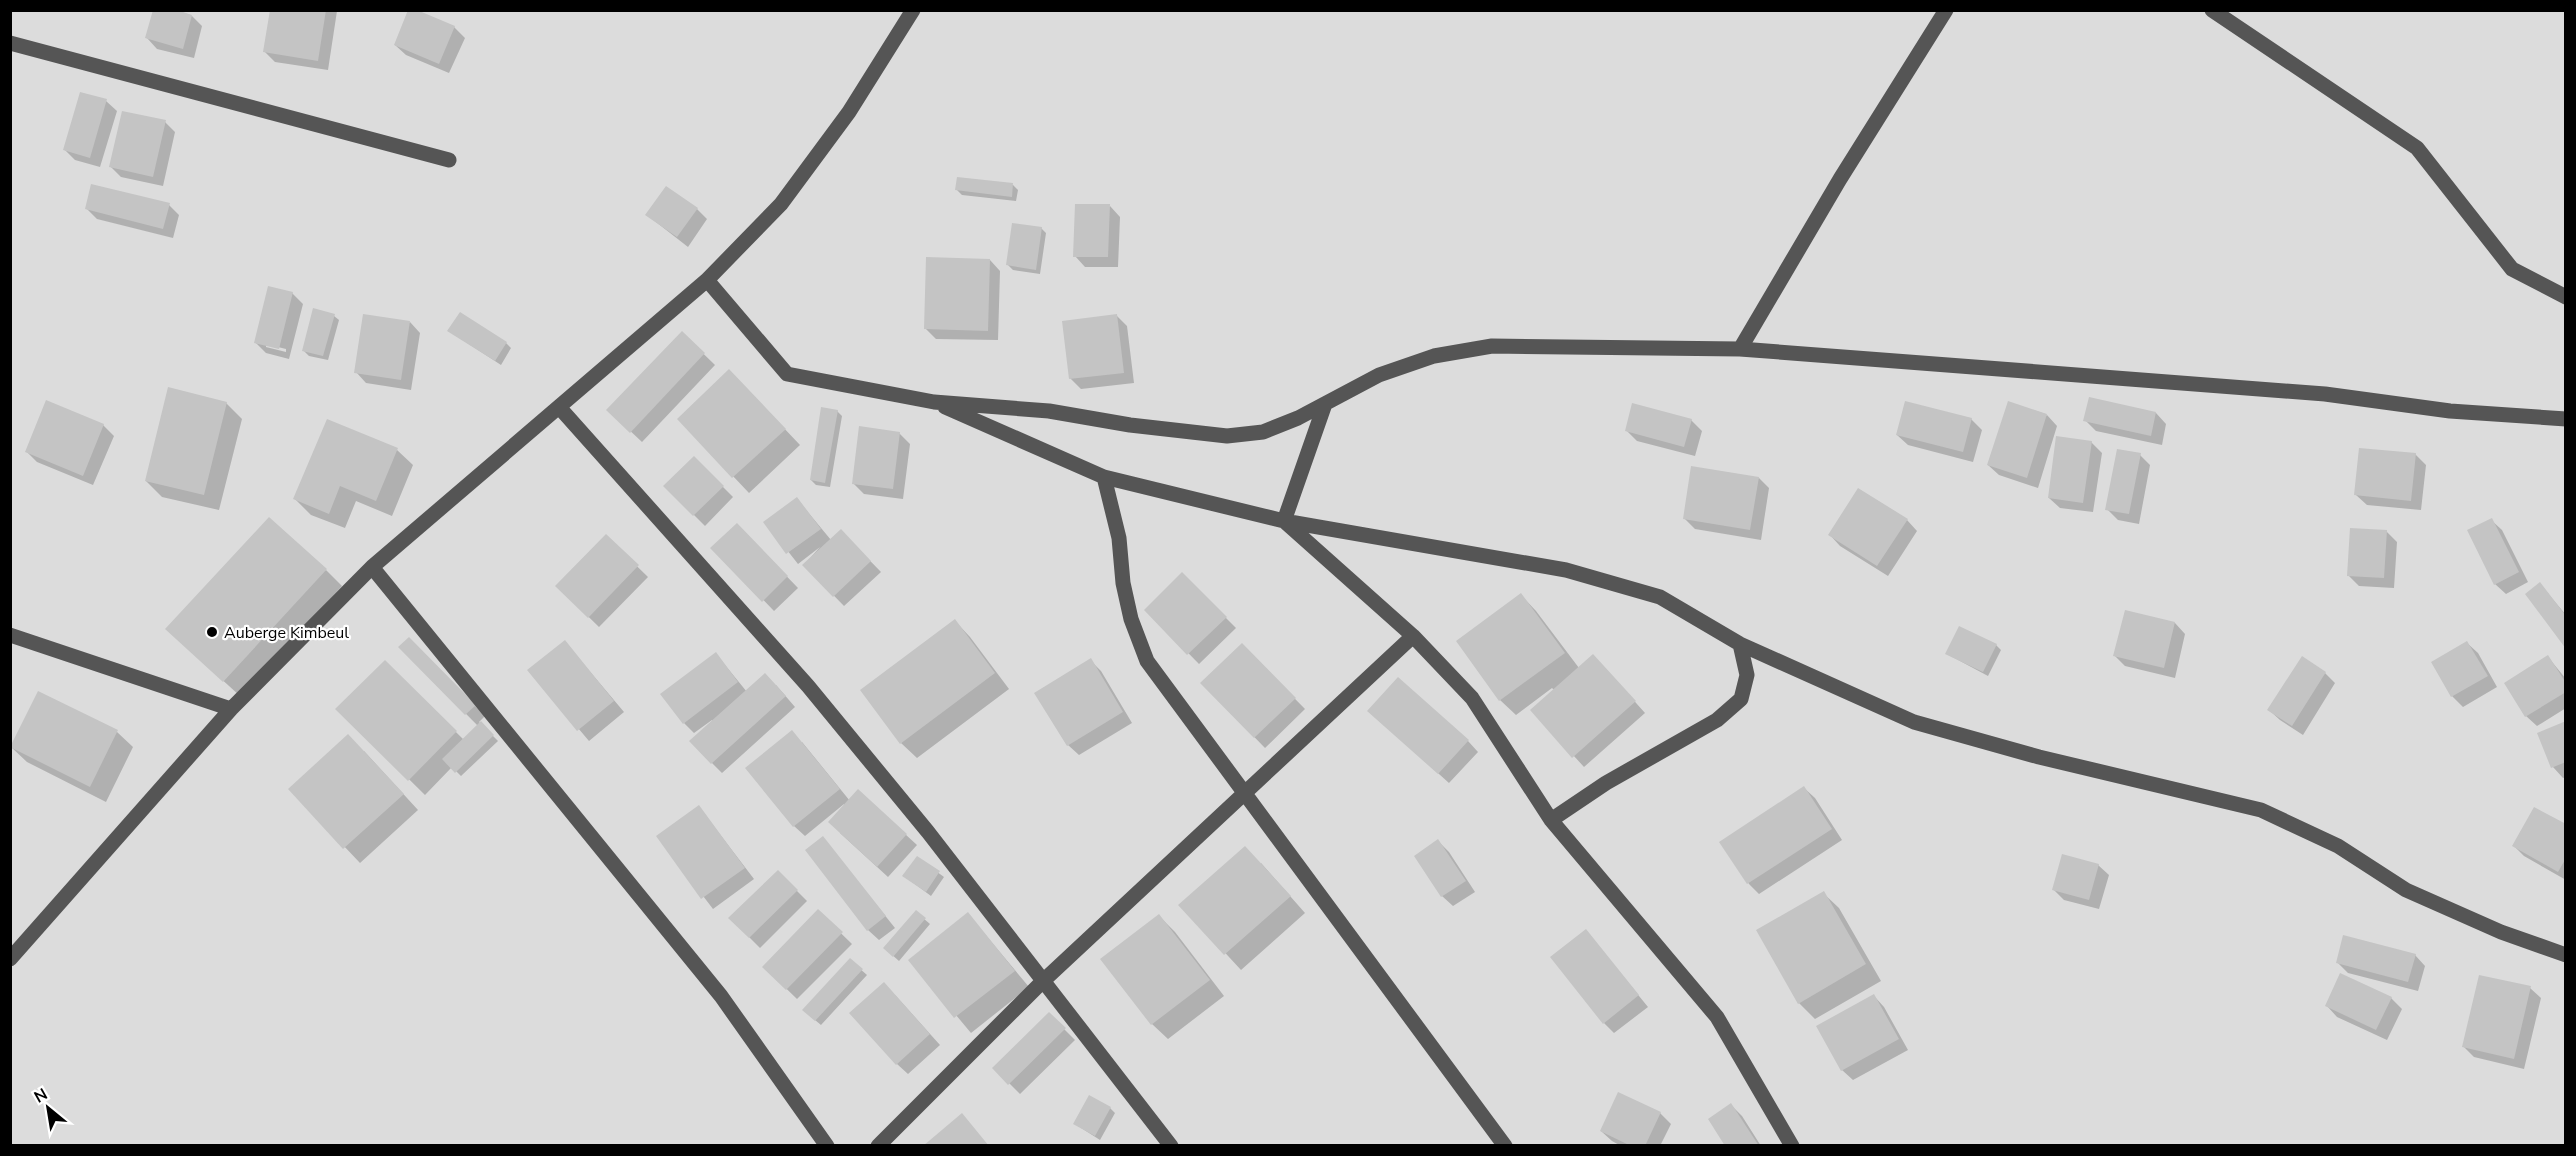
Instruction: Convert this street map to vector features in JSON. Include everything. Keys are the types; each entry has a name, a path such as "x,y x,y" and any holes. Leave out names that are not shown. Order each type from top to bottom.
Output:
{"street":[{"path":"10,959 231,709 372,567 707,280 781,204 849,112 913,10"},
{"path":"1740,349 1840,179 1946,10"},
{"path":"2212,10 2417,148 2512,269 2565,297"},
{"path":"10,43 449,160"},
{"path":"707,280 787,374 934,402 1049,411 1130,425 1227,436 1263,432 1325,404 1379,375 1434,356 1492,346 1740,349 2325,393 2450,411 2565,419"},
{"path":"934,402 1104,477 1284,521 1566,570 1660,597 1740,644 1914,722 2039,757 2261,810 2338,846 2406,890 2501,932 2565,955"},
{"path":"1284,521 1325,404"},
{"path":"559,407 808,686 928,832 1171,1146"},
{"path":"1104,477 1119,538 1123,583 1131,619 1147,662 1505,1146"},
{"path":"1284,521 1413,636 1472,698 1551,820 1717,1017 1792,1146"},
{"path":"372,567 721,996 827,1146"},
{"path":"10,635 231,709"},
{"path":"878,1146 1042,982 1413,636"},
{"path":"1551,820 1605,783 1716,720 1741,699 1747,675 1740,644"}],"shaded area":[{"path":"11,11 2565,11 2565,1145 11,1145"}],"building":[{"path":"153,10 177,10 192,15 183,49 145,38"},
{"path":"270,10 326,10 318,61 263,52"},
{"path":"408,10 417,10 455,26 439,64 394,45"},
{"path":"80,92 107,99 90,158 63,150"},
{"path":"122,111 166,120 153,177 109,167"},
{"path":"957,177 1013,183 1012,197 955,190"},
{"path":"91,184 170,203 163,229 85,209"},
{"path":"666,186 698,208 677,237 645,215"},
{"path":"1075,204 1110,204 1108,257 1073,257"},
{"path":"1012,223 1042,227 1036,270 1006,265"},
{"path":"926,257 990,259 988,331 924,329"},
{"path":"268,286 293,292 279,349 254,343"},
{"path":"313,308 335,314 323,356 302,351"},
{"path":"460,312 507,342 495,361 447,331"},
{"path":"363,314 410,321 401,380 354,373"},
{"path":"1117,314 1124,373 1069,379 1062,321"},
{"path":"682,331 705,353 630,433 606,410"},
{"path":"729,369 786,429 732,478 677,419"},
{"path":"168,387 227,402 204,495 145,481"},
{"path":"2089,397 2156,412 2151,436 2083,421"},
{"path":"46,400 104,424 83,476 25,452"},
{"path":"1905,401 1972,418 1963,452 1896,435"},
{"path":"2008,401 2047,414 2027,478 1987,465"},
{"path":"1632,403 1692,419 1684,447 1625,431"},
{"path":"821,407 838,410 825,483 810,480"},
{"path":"327,419 398,448 376,501 340,486 329,514 293,499"},
{"path":"859,426 900,432 893,489 852,484"},
{"path":"2056,436 2092,441 2083,503 2048,498"},
{"path":"2359,448 2416,453 2411,501 2354,495"},
{"path":"2117,449 2141,453 2129,514 2105,510"},
{"path":"694,456 724,486 693,516 663,486"},
{"path":"1691,466 1759,477 1750,530 1683,519"},
{"path":"1858,488 1908,519 1877,566 1828,535"},
{"path":"797,497 821,529 786,554 763,522"},
{"path":"269,517 327,569 223,682 165,629"},
{"path":"2492,518 2519,572 2494,585 2467,530"},
{"path":"737,523 788,576 762,602 710,548"},
{"path":"2350,528 2387,530 2384,578 2347,576"},
{"path":"841,529 871,561 833,597 802,565"},
{"path":"606,534 639,565 588,618 555,586"},
{"path":"1182,572 1227,617 1187,655 1144,610"},
{"path":"2540,582 2566,616 2566,649 2525,594"},
{"path":"1521,593 1565,653 1499,701 1456,641"},
{"path":"2125,610 2175,622 2164,668 2113,656"},
{"path":"955,619 995,673 900,744 860,690"},
{"path":"1959,626 1997,644 1983,672 1945,654"},
{"path":"409,637 476,705 465,715 398,647"},
{"path":"565,640 614,701 577,731 527,670"},
{"path":"2467,641 2488,676 2451,697 2431,662"},
{"path":"1242,643 1296,698 1254,738 1200,683"},
{"path":"716,652 738,682 683,724 660,694"},
{"path":"1593,654 1636,701 1572,758 1530,710"},
{"path":"2548,655 2566,683 2566,692 2525,717 2504,683"},
{"path":"2302,656 2326,672 2292,726 2267,710"},
{"path":"1091,658 1123,712 1067,746 1034,693"},
{"path":"385,660 457,731 408,781 335,709"},
{"path":"765,673 786,696 711,764 689,741"},
{"path":"1398,677 1469,740 1438,774 1367,711"},
{"path":"38,691 118,730 90,787 10,747"},
{"path":"481,721 494,735 455,773 442,759"},
{"path":"2566,721 2566,762 2551,768 2537,733"},
{"path":"792,730 840,789 793,827 745,768"},
{"path":"348,734 404,794 343,849 288,789"},
{"path":"1804,786 1832,829 1747,884 1719,842"},
{"path":"858,789 907,834 877,867 828,822"},
{"path":"699,805 745,868 701,899 656,836"},
{"path":"2534,807 2566,824 2566,858 2558,872 2512,846"},
{"path":"823,836 886,916 867,931 805,850"},
{"path":"1438,839 1466,881 1441,897 1414,856"},
{"path":"1245,846 1291,896 1224,955 1178,905"},
{"path":"2062,854 2099,864 2089,900 2052,890"},
{"path":"917,856 940,871 926,892 902,876"},
{"path":"778,870 798,890 749,938 728,918"},
{"path":"1824,891 1866,964 1798,1004 1756,930"},
{"path":"818,909 843,932 786,990 762,967"},
{"path":"916,910 926,918 893,957 883,948"},
{"path":"968,912 1015,971 954,1018 908,960"},
{"path":"1159,914 1210,980 1151,1025 1100,959"},
{"path":"1586,929 1639,995 1603,1024 1550,957"},
{"path":"2343,935 2416,954 2408,982 2336,963"},
{"path":"850,958 863,969 815,1021 802,1010"},
{"path":"2340,973 2392,997 2376,1030 2325,1006"},
{"path":"2479,975 2531,986 2514,1059 2462,1047"},
{"path":"884,982 930,1034 896,1065 849,1013"},
{"path":"1874,994 1899,1039 1841,1071 1816,1026"},
{"path":"1049,1012 1066,1028 1008,1085 992,1068"},
{"path":"1618,1092 1661,1112 1645,1146 1631,1146 1600,1131"},
{"path":"1089,1095 1111,1107 1095,1136 1073,1124"},
{"path":"1731,1103 1759,1146 1725,1146 1708,1119"},
{"path":"962,1113 989,1146 923,1146"}],"place":[{"name":"Auberge Kimbeul","path":"212,632"}]}
